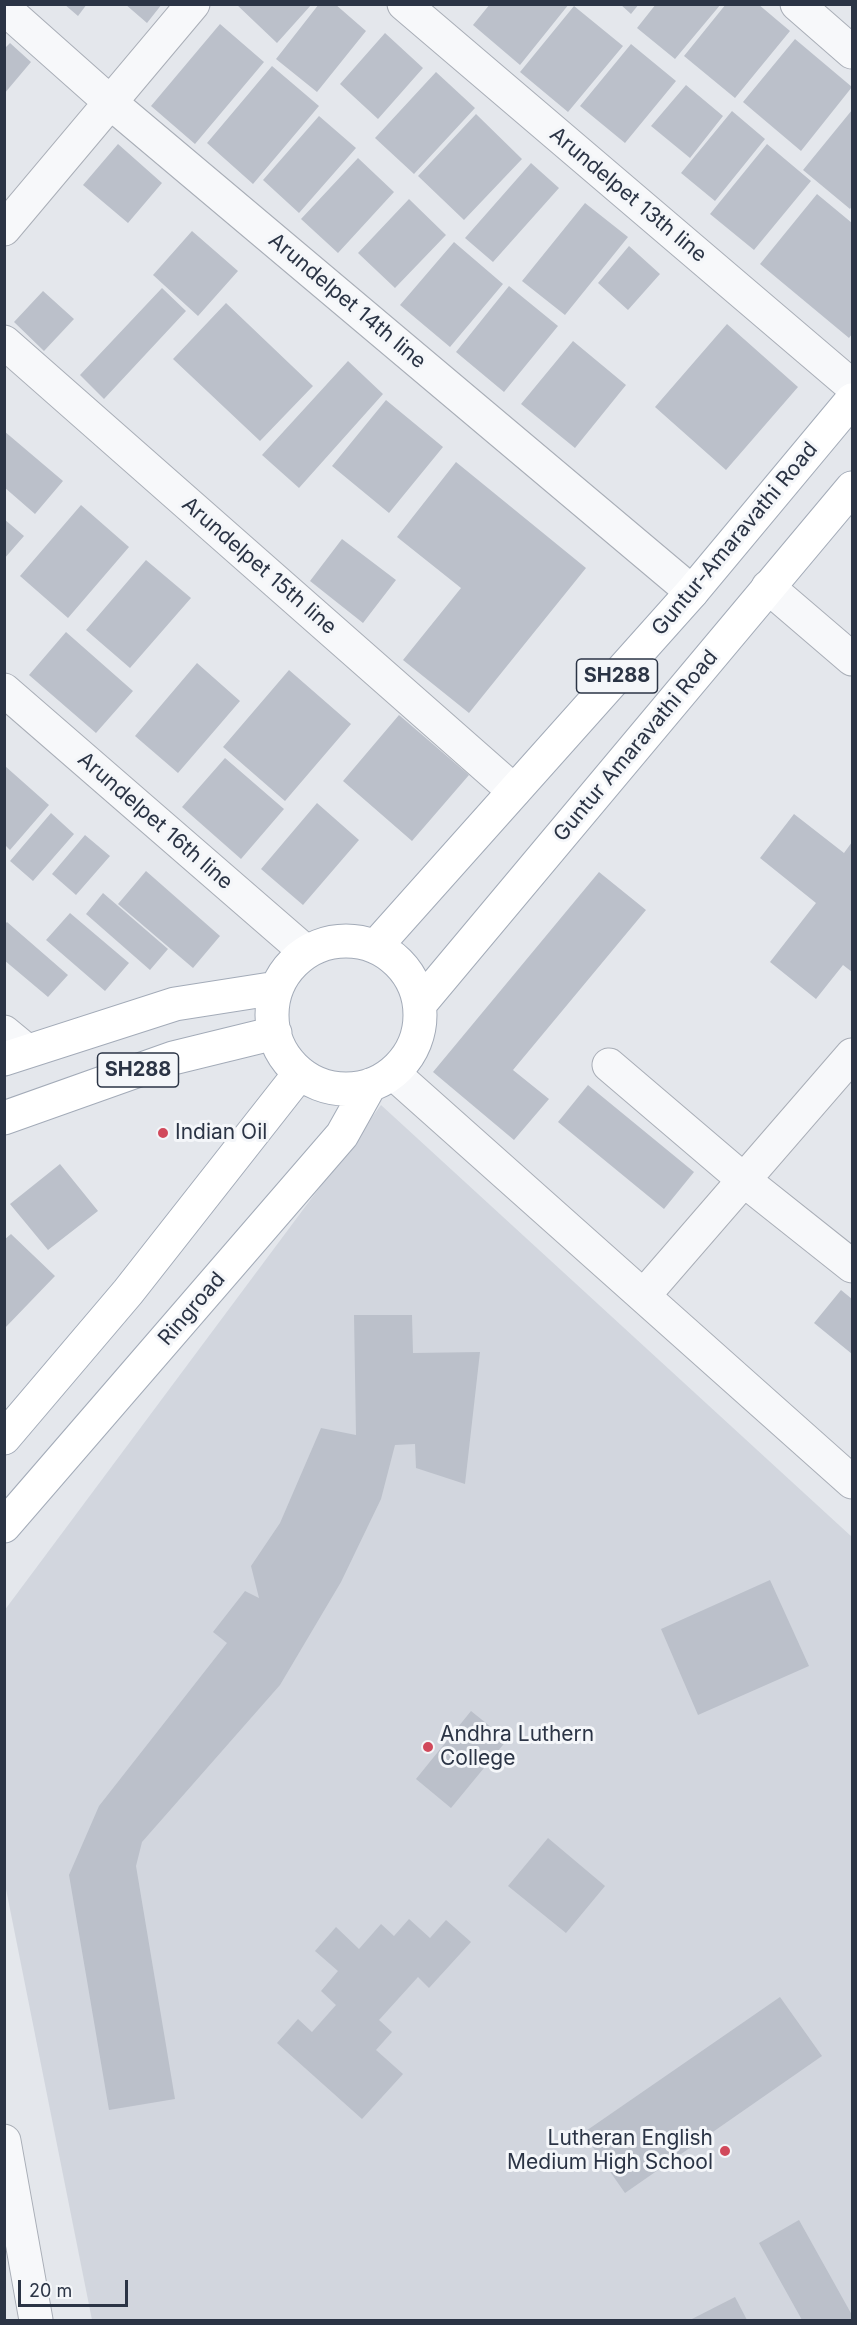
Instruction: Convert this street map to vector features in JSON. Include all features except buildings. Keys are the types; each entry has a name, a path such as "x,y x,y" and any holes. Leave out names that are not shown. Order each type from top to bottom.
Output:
{"main road":[{"name":"Guntur-Amaravathi Road","path":"376,946 692,592 852,400"},
{"name":"Guntur Amaravathi Road","path":"420,1005 852,488"},
{"path":"350,940 376,946 397,960 412,980 420,1005 419,1030 410,1054 382,1079 345,1089 320,1084 300,1072 284,1055 275,1033 272,1010 277,988 289,968 306,952 327,942 350,940"},
{"name":"SH288","path":"12,1047 175,1004 277,988"},
{"name":"SH288","path":"4,1118 173,1058 275,1033"},
{"path":"4,1438 128,1292 300,1072"},
{"name":"Ringroad","path":"4,1526 342,1135 382,1079"}],"street":[{"path":"4,229 194,4"},
{"name":"Arundelpet 13th line","path":"404,4 852,386"},
{"path":"797,4 852,52"},
{"name":"Arundelpet 14th line","path":"4,8 111,103 692,592"},
{"name":"Arundelpet 15th line","path":"4,342 514,791"},
{"path":"768,587 852,659"},
{"name":"Arundelpet 16th line","path":"4,690 306,952"},
{"path":"645,1294 852,1055"},
{"path":"609,1065 745,1181 852,1266"},
{"path":"382,1079 645,1294 852,1482"},
{"path":"4,2141 36,2320"}],"shaded area":[{"name":"Andhra Luthern College","path":"381,1105 852,1537 852,2320 92,2320 5,1884 4,1611"}],"place":[{"name":"Indian Oil","path":"163,1133"},
{"name":"Andhra Luthern College","path":"428,1747"},
{"name":"Lutheran English Medium High School","path":"725,2151"}]}
